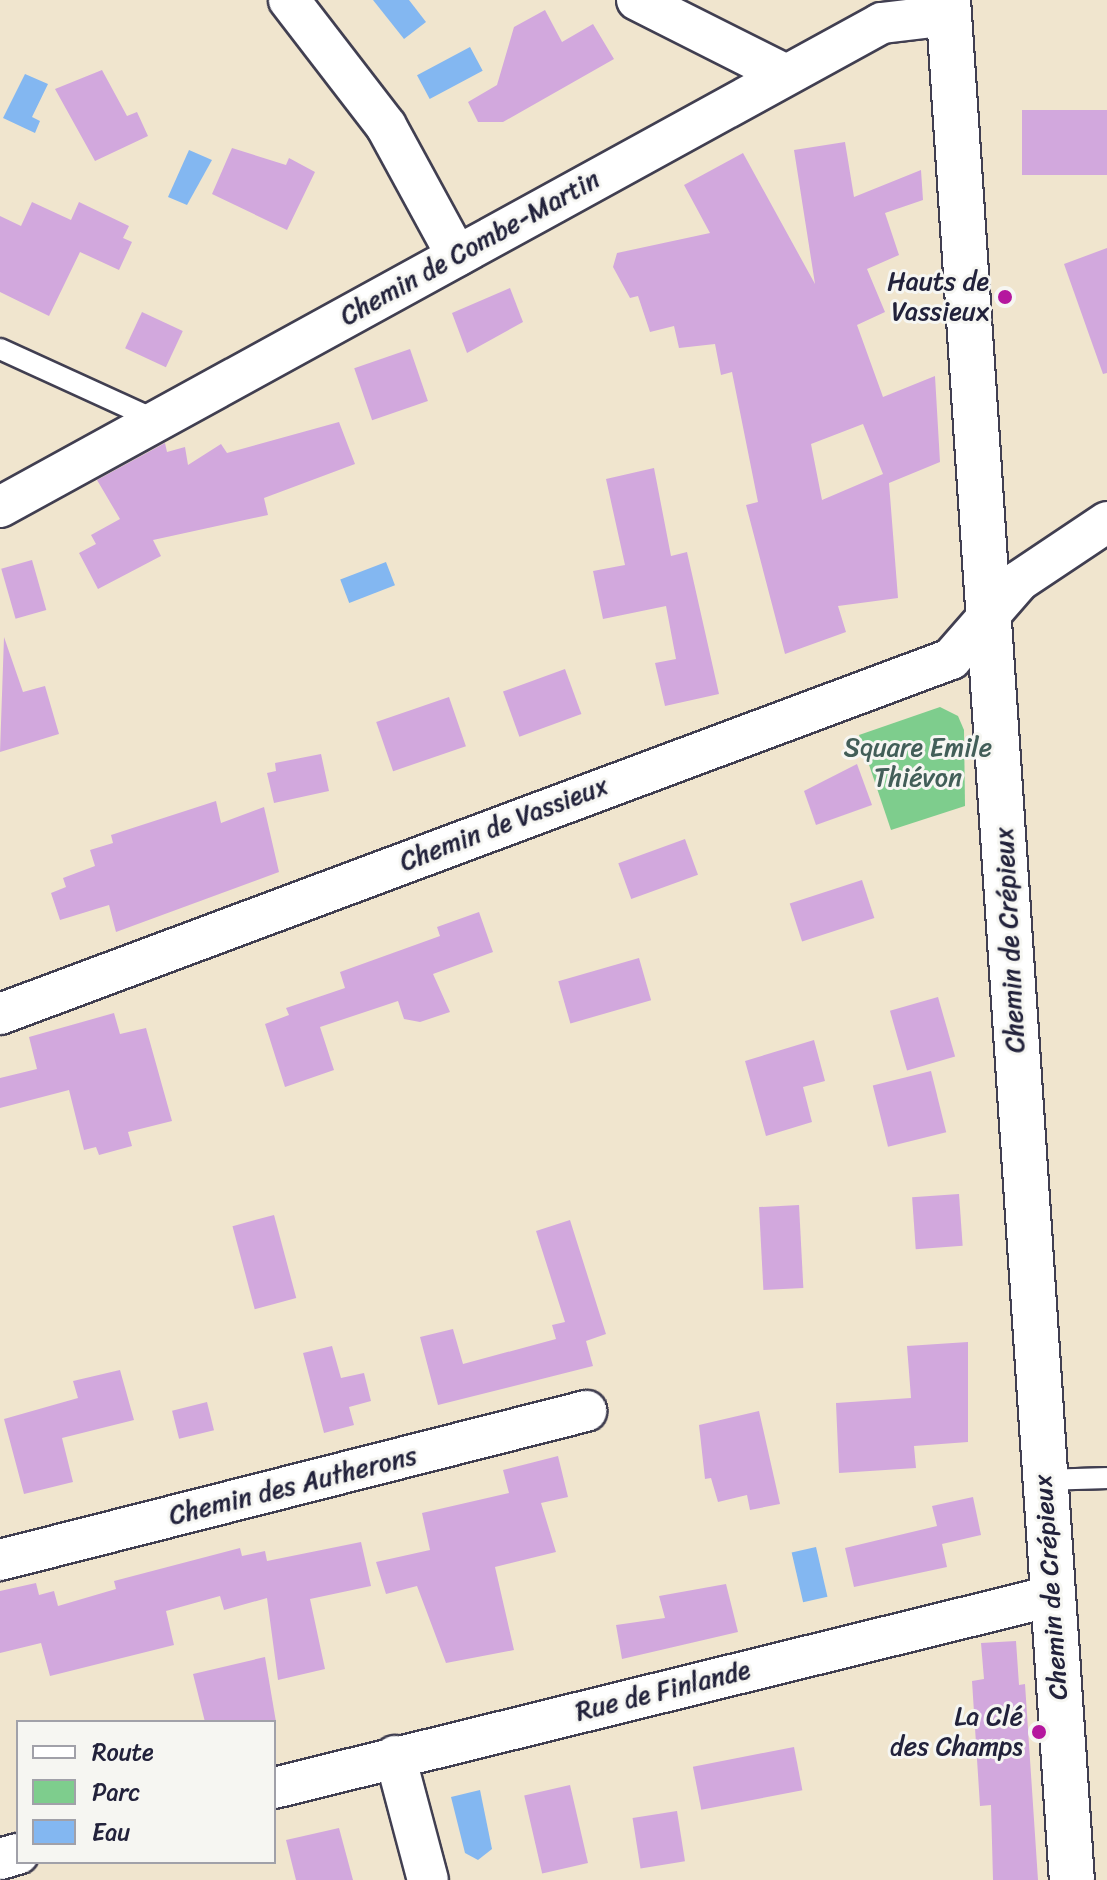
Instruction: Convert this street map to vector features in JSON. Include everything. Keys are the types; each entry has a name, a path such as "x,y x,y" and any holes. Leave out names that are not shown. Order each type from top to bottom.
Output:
{"street":[{"path":"289,0 386,126 457,256"},
{"path":"637,0 784,74"},
{"name":"Chemin de Combe-Martin","path":"0,507 784,74 882,23 948,8"},
{"name":"Chemin de Crépieux","path":"948,8 1072,1880"},
{"name":"Chemin de Vassieux","path":"0,1014 951,659 989,609 1107,522"},
{"name":"Chemin des Autherons","path":"0,1560 586,1411"},
{"name":"Rue de Finlande","path":"276,1787 1052,1596"},
{"path":"395,1756 428,1880"}],"lane":[{"path":"0,349 158,421"},
{"path":"1044,1480 1107,1478"}],"green space":[{"name":"Square Emile Thiévon","path":"940,707 958,716 964,730 965,806 891,830 859,735"}],"water":[{"path":"373,0 409,0 426,22 404,39"},
{"path":"470,47 483,71 430,99 417,75"},
{"path":"25,74 48,84 32,117 40,121 35,133 3,118"},
{"path":"189,150 212,160 187,205 168,197"},
{"path":"386,562 395,585 349,603 340,580"},
{"path":"816,1547 827,1597 803,1602 792,1553"},
{"path":"480,1790 492,1849 478,1860 465,1853 451,1797"}],"building":[{"path":"545,10 562,42 593,24 614,59 503,122 478,122 468,102 497,85 514,27"},
{"path":"102,70 127,116 137,112 148,136 95,161 55,89"},
{"path":"1022,110 1107,110 1107,175 1022,175"},
{"path":"845,142 854,197 921,170 923,200 885,213 899,255 867,269 885,312 857,325 883,397 935,376 940,462 889,483 898,598 838,606 846,632 785,654 746,505 758,502 732,372 721,375 715,344 679,348 674,326 650,332 638,296 630,298 613,267 617,253 710,233 684,185 743,153 815,284 794,150","holes":["863,424 883,474 822,500 811,444"]},
{"path":"232,148 286,165 289,158 315,172 287,230 212,194"},
{"path":"32,202 71,220 79,202 129,226 123,238 132,242 119,270 80,252 49,316 0,292 0,216 21,226"},
{"path":"1107,248 1107,373 1103,374 1064,264"},
{"path":"510,288 523,322 467,353 452,313"},
{"path":"142,312 183,331 166,367 125,348"},
{"path":"410,349 428,401 372,420 354,368"},
{"path":"339,422 355,464 264,498 268,515 153,540 161,556 98,589 79,553 96,544 91,535 120,519 97,480 165,443 167,452 185,447 188,465 221,444 227,453"},
{"path":"654,468 671,556 687,552 719,694 665,706 655,663 676,659 666,606 603,619 593,571 625,565 606,479"},
{"path":"32,560 46,610 16,619 1,569"},
{"path":"4,637 23,692 45,686 59,734 0,752"},
{"path":"565,669 581,714 519,737 503,692"},
{"path":"449,697 466,746 393,771 376,722"},
{"path":"321,754 329,791 274,803 267,773 276,771 275,763"},
{"path":"857,764 872,805 816,825 804,791"},
{"path":"216,801 221,823 264,807 279,872 116,932 109,905 60,920 51,893 66,887 63,878 95,866 90,850 113,843 111,835"},
{"path":"685,839 698,875 631,899 618,863"},
{"path":"862,880 874,918 802,942 790,903"},
{"path":"479,912 493,952 433,974 450,1012 420,1022 404,1019 398,1001 320,1027 334,1070 285,1087 265,1024 289,1015 286,1008 345,988 340,972 440,936 437,927"},
{"path":"639,958 651,1000 570,1023 558,981"},
{"path":"938,997 955,1057 907,1070 890,1011"},
{"path":"114,1013 120,1034 146,1028 172,1121 128,1132 132,1146 99,1155 96,1147 84,1150 69,1090 0,1108 0,1078 37,1069 29,1037"},
{"path":"814,1040 825,1081 803,1087 812,1122 766,1136 745,1061"},
{"path":"931,1071 946,1132 888,1147 873,1086"},
{"path":"959,1194 963,1246 916,1249 912,1197"},
{"path":"799,1205 803,1288 763,1290 759,1207"},
{"path":"274,1215 296,1298 255,1309 232,1226"},
{"path":"570,1220 606,1334 586,1341 593,1366 438,1405 420,1337 453,1329 463,1364 556,1339 552,1325 565,1322 536,1231"},
{"path":"968,1342 968,1442 914,1446 916,1468 839,1473 836,1403 911,1398 907,1346"},
{"path":"332,1346 341,1378 364,1373 371,1401 349,1407 354,1425 324,1433 303,1353"},
{"path":"120,1370 134,1420 62,1438 73,1482 24,1494 4,1419 78,1398 73,1381"},
{"path":"207,1402 214,1430 179,1439 172,1411"},
{"path":"759,1411 780,1504 750,1510 747,1495 718,1502 711,1478 705,1479 699,1425"},
{"path":"558,1456 568,1497 541,1503 556,1552 495,1567 514,1650 446,1663 417,1586 386,1594 376,1562 430,1550 422,1513 509,1493 503,1470"},
{"path":"973,1497 981,1535 942,1544 947,1567 854,1587 845,1548 937,1526 932,1506"},
{"path":"361,1542 371,1586 310,1599 325,1669 278,1680 267,1598 224,1610 220,1596 166,1611 174,1645 50,1676 41,1643 0,1653 0,1591 36,1583 39,1595 54,1591 58,1606 116,1589 114,1581 240,1548 242,1556 265,1551 267,1561"},
{"path":"726,1584 738,1632 622,1659 616,1625 665,1618 659,1596"},
{"path":"1016,1641 1019,1685 1025,1684 1038,1880 993,1880 991,1805 980,1806 972,1681 984,1679 981,1643"},
{"path":"265,1657 276,1720 204,1720 193,1674"},
{"path":"794,1747 802,1790 701,1810 693,1767"},
{"path":"570,1785 588,1863 542,1874 524,1796"},
{"path":"677,1811 685,1861 641,1868 633,1818"},
{"path":"339,1828 353,1880 296,1880 286,1840"}],"place":[{"name":"Hauts de Vassieux","path":"1005,297"},
{"name":"La Clé des Champs","path":"1039,1732"}]}
